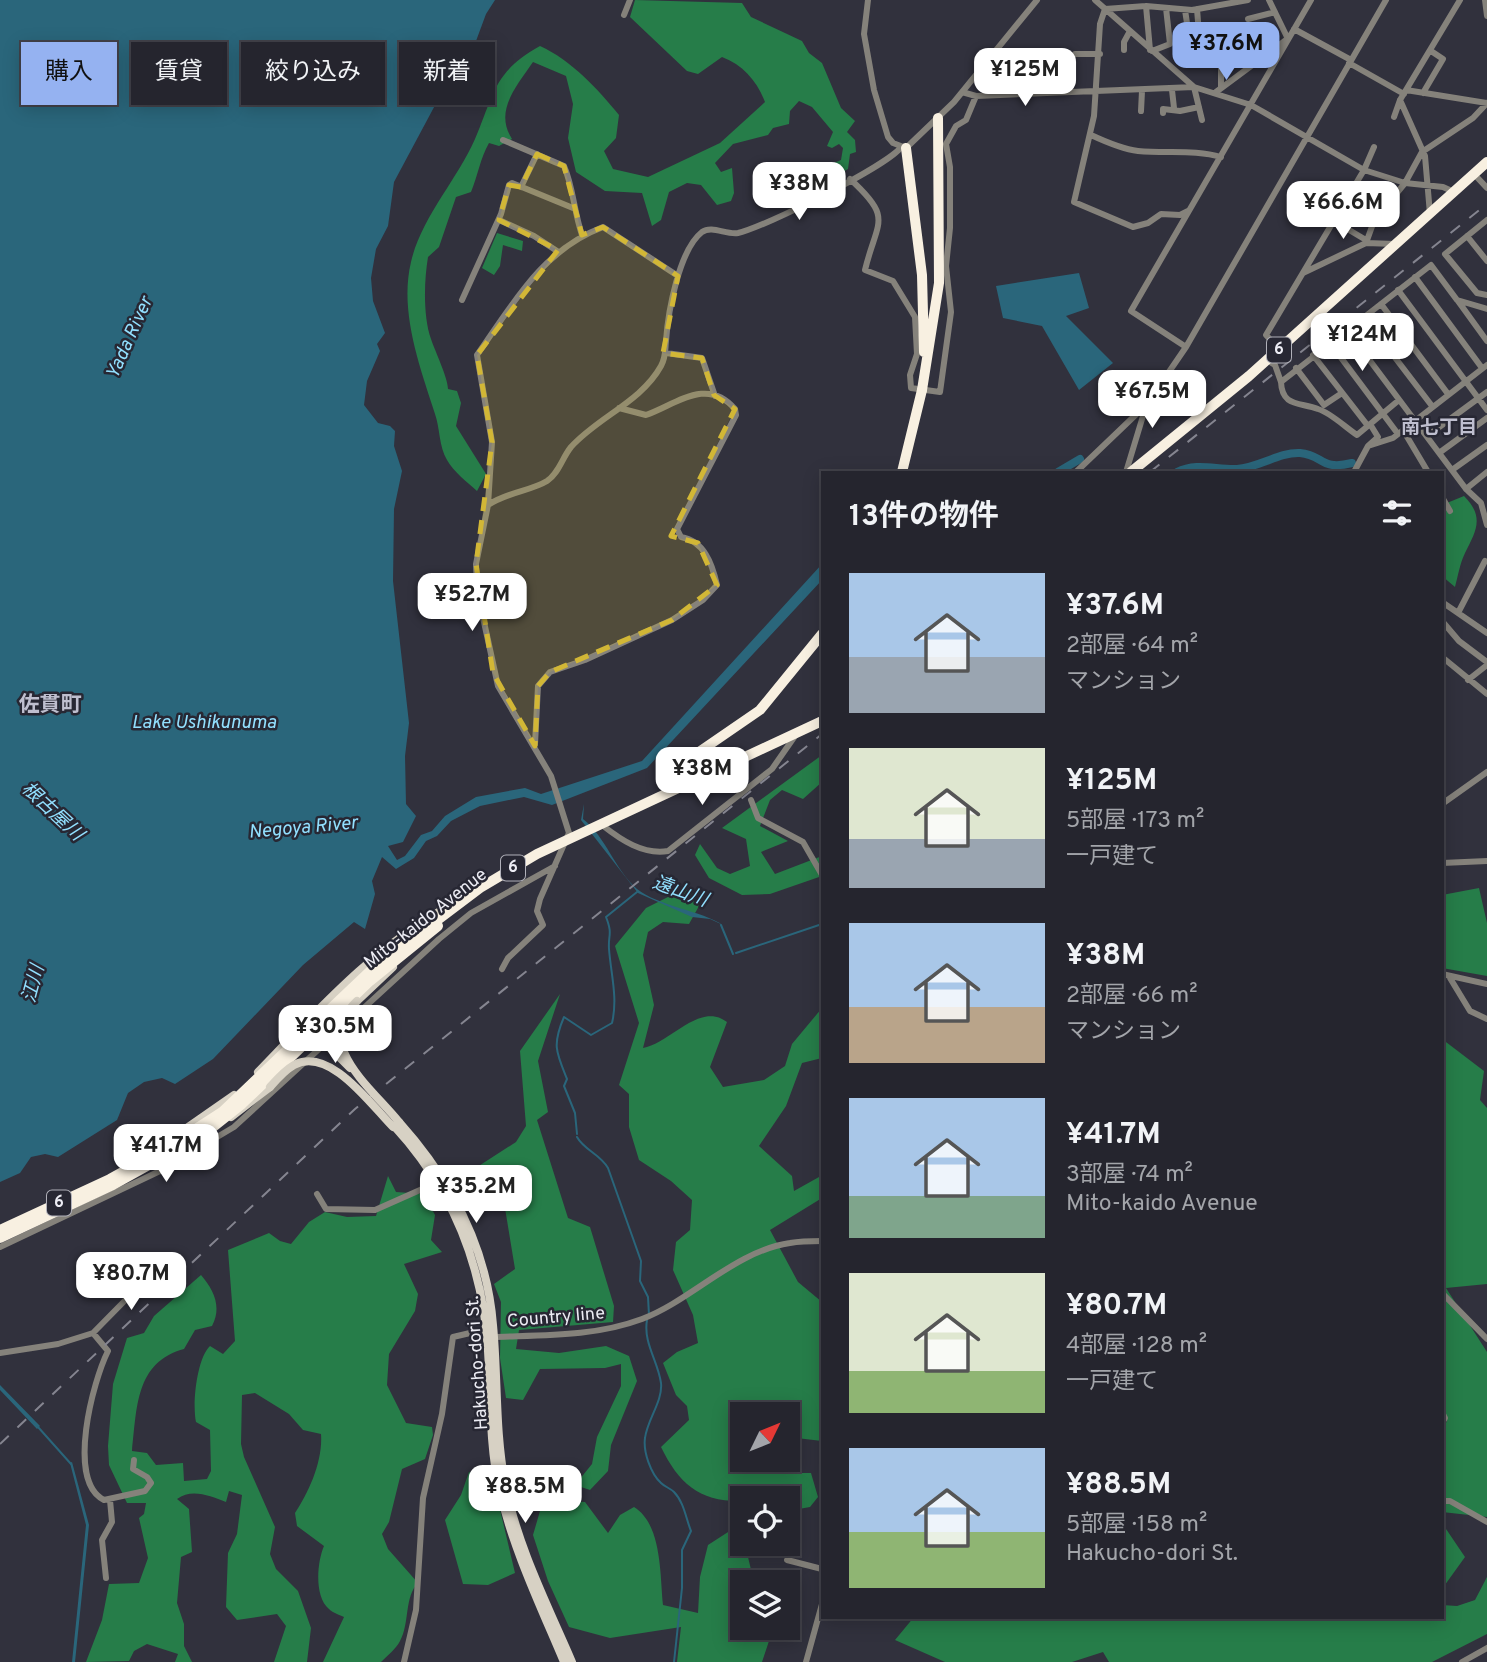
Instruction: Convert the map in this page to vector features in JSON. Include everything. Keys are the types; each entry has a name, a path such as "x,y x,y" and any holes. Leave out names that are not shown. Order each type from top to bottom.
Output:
{"highway":[{"path":"902,471 922,390 939,283 938,118"},
{"path":"904,147 922,275 924,373"},
{"name":"6","path":"1129,471 1268,360 1487,162"},
{"path":"674,789 671,777 677,766 747,722 780,688 821,636"},
{"name":"Mito-kaido Avenue","path":"0,1230 117,1174 222,1112 320,1022 420,940 537,854 821,722"},
{"name":"Mito-kaido Avenue","path":"0,1238 65,1213 203,1135 243,1104 370,971 466,906"}],"main road":[{"path":"117,1174 220,1105 385,950 466,906"},
{"path":"397,1124 341,1049 338,1037 340,1024 357,1001 420,940"},
{"name":"Hakucho-dori St.","path":"305,1024 439,1171 468,1225 486,1281 492,1443 499,1487 517,1551 564,1662"},
{"path":"203,1135 246,1108 295,1064 311,1060 325,1063 341,1074 397,1124"},
{"name":"Hakucho-dori St.","path":"406,1135 438,1182 470,1247 483,1297 489,1335 499,1443 506,1486 524,1549 572,1662"}],"street":[{"path":"624,15 630,0"},
{"path":"868,0 864,34 867,61 885,130 891,142 904,147"},
{"path":"488,505 517,490 547,481 564,462 570,448 651,382 666,353 678,276 693,243 708,229 738,233 818,198 904,147 938,118 962,92 993,50 1037,0"},
{"path":"1094,0 1194,87 1202,120"},
{"path":"1105,9 1164,5 1185,10 1248,0"},
{"path":"1269,0 1288,39"},
{"path":"1186,346 1130,312 1311,0"},
{"path":"1077,471 1147,404 1186,346 1386,0"},
{"path":"1394,117 1460,0"},
{"path":"1485,0 1487,16"},
{"path":"1151,51 1170,44 1164,5"},
{"path":"1146,6 1151,51"},
{"path":"1105,9 1100,24 1100,54 1091,135 1074,202 1077,206 1133,228 1148,223 1161,214 1180,215 1190,210"},
{"path":"1198,9 1199,34"},
{"path":"1185,10 1192,57"},
{"path":"1248,19 1275,12"},
{"path":"1294,29 1404,95 1423,93 1487,103"},
{"path":"1125,50 1124,42 1130,31"},
{"path":"1248,32 1251,49 1259,58"},
{"path":"1219,90 1288,39"},
{"path":"1219,90 1221,45"},
{"path":"1423,93 1443,58 1431,51"},
{"path":"1075,54 1100,54"},
{"path":"962,92 976,96 1194,87 1219,90 1251,105 1364,170 1405,183 1446,187 1454,192"},
{"path":"1172,90 1174,108"},
{"path":"1141,111 1142,91"},
{"path":"1404,95 1428,167 1430,214"},
{"path":"850,180 872,200 880,214 880,223 865,270 893,281 915,317 917,354 910,375 911,388 940,392 951,312 946,266 950,228 950,167 946,144 956,125 966,120 976,96"},
{"path":"1303,273 1366,242 1374,221 1405,183 1422,152 1473,118 1487,103"},
{"path":"1163,113 1163,109 1174,108 1180,111 1199,107"},
{"path":"1091,135 1138,151 1186,155 1206,152 1221,157"},
{"path":"503,140 564,166 571,181 573,208 582,235"},
{"path":"1279,349 1266,335 1364,170 1374,147"},
{"path":"521,187 537,154"},
{"path":"1474,174 1487,188"},
{"path":"462,300 499,220 509,185 521,187 573,208"},
{"path":"499,220 534,236 557,251"},
{"path":"1334,221 1366,242 1396,244"},
{"path":"1486,223 1445,254 1477,293 1487,295"},
{"path":"502,969 508,958 543,925 538,906 569,833 556,786 493,673 477,590 476,564 488,505 492,442 477,355 532,279 557,251 582,235 603,227 678,276"},
{"path":"1467,236 1487,261"},
{"path":"1281,382 1431,265 1487,341"},
{"path":"1368,446 1401,432 1485,367 1415,277"},
{"path":"1398,290 1487,410"},
{"path":"1457,300 1487,309"},
{"path":"1381,304 1448,394"},
{"path":"1364,317 1432,406"},
{"path":"1347,330 1466,489 1484,500 1487,524"},
{"path":"1329,343 1382,414 1401,432 1427,471"},
{"path":"666,353 702,358 715,396"},
{"path":"1313,355 1378,435 1368,446 1355,471"},
{"path":"1268,360 1275,365 1281,382 1281,392 1294,404 1319,409 1357,435 1399,400"},
{"path":"1296,368 1324,405 1342,393"},
{"path":"1427,436 1487,392"},
{"path":"535,746 538,686 550,672 585,660 671,620 715,589 715,577 702,548 694,540 681,537 677,533 678,522 736,415 730,404 715,396 687,395 646,415 619,408"},
{"path":"1128,471 1147,404"},
{"path":"1440,453 1487,418"},
{"path":"1452,470 1487,444"},
{"path":"1466,489 1487,472"},
{"path":"1444,500 1450,511"},
{"path":"1459,611 1483,560"},
{"path":"1444,603 1487,633"},
{"path":"1444,623 1459,641 1487,664 1468,680"},
{"path":"1444,659 1487,694"},
{"path":"602,825 637,848 654,852 668,851 772,769 794,736"},
{"path":"1444,803 1487,772"},
{"path":"751,800 758,818 803,842 821,873"},
{"path":"1444,863 1487,861"},
{"path":"0,1247 65,1213 160,1171 234,1127 418,956 466,906 555,866"},
{"path":"1444,975 1487,984"},
{"path":"1450,978 1470,1011 1487,1019"},
{"path":"320,1022 333,1036"},
{"path":"317,1194 326,1209 375,1210 438,1182"},
{"name":"Country line","path":"404,1662 416,1610 423,1498 442,1413 453,1337 603,1330 639,1320 751,1257 788,1243 821,1241"},
{"path":"0,1353 58,1344 93,1333 151,1275"},
{"path":"1444,1295 1487,1339"},
{"path":"93,1333 107,1352 91,1394 85,1460 89,1486 98,1497 110,1500 145,1490 151,1485 147,1477 133,1469 134,1460"},
{"path":"106,1578 102,1539 112,1522 110,1500"},
{"path":"1444,1501 1450,1501 1487,1522"},
{"path":"787,1560 821,1569"},
{"path":"806,1662 821,1608"},
{"path":"1462,1662 1487,1648"}],"highlighted area":[{"path":"537,154 564,166 582,235 603,227 678,276 663,353 702,358 714,395 735,409 671,536 698,543 717,585 672,620 550,672 538,686 535,746 493,673 476,564 492,442 477,355 558,250 499,220 509,185 521,187"}],"green space":[{"path":"635,0 742,3 751,17 802,41 809,53 822,63 841,108 855,121 847,132 855,140 856,152 850,154 848,169 838,175 829,165 841,160 843,148 839,144 832,148 827,146 833,132 812,107 799,101 790,111 789,124 773,128 768,135 733,144 715,163 721,172 732,168 734,193 731,201 717,205 701,185 687,183 669,192 661,220 652,226 642,193 605,191 576,172 568,138 573,104 566,76 533,62 514,90 506,109 507,129 512,139 499,146 489,143 471,192 456,197 439,247 428,257 425,309 428,330 448,389 457,391 461,403 456,426 486,474 477,491 453,469 442,449 437,419 409,320 408,281 411,262 423,230 475,139 489,105 495,105 495,90 504,75 524,56 540,46 562,59 593,85 619,115 616,138 604,151 613,169 648,177 720,143 765,102 758,87 736,64 722,57 698,74 687,71 630,17"},
{"path":"497,233 523,241 522,251 503,245 500,266 494,275 482,268"},
{"path":"1464,496 1475,511 1476,517 1475,531 1462,561 1455,587 1444,578 1444,504"},
{"path":"821,756 821,783 803,799 782,790 770,800 760,826 788,841 761,852 775,874 821,856 821,876 770,894 742,895 709,878 695,855 700,844 717,868 730,874 750,866 746,839 722,828"},
{"path":"1479,888 1487,923 1487,976 1444,968 1444,895"},
{"path":"684,889 704,897 689,924 663,922 648,932 643,955 654,1005 643,1048 696,1020 706,1016 717,1017 727,1022 710,1067 723,1087 764,1080 785,1066 792,1044 821,1009 821,1058 802,1063 786,1106 759,1146 792,1176 794,1191 819,1177 821,1199 770,1230 798,1282 821,1301 821,1441 800,1438 800,1402 730,1402 730,1472 811,1473 818,1497 810,1507 800,1509 800,1486 730,1486 730,1500 703,1494 683,1481 661,1447 689,1420 687,1406 676,1395 663,1363 677,1352 698,1343 693,1315 673,1270 676,1242 690,1230 692,1200 671,1181 639,1160 629,1127 629,1094 619,1085 639,1023 615,946 646,908"},
{"path":"560,994 538,1061 548,1112 537,1120 568,1218 590,1227 614,1306 613,1322 519,1330 516,1349 559,1353 606,1346 629,1356 637,1381 611,1445 608,1471 590,1490 575,1485 592,1464 597,1437 621,1386 621,1364 605,1368 540,1369 523,1400 506,1398 500,1358 501,1302 494,1284 515,1269 502,1190 467,1180 471,1171 516,1142 526,1126 520,1051"},
{"path":"1444,1041 1484,1071 1480,1100 1487,1108 1487,1284 1446,1288 1487,1352 1487,1517 1444,1512 1444,1426 1447,1421 1444,1417"},
{"path":"388,1176 396,1192 424,1194 435,1215 431,1240 442,1252 404,1264 418,1294 415,1311 389,1354 387,1385 406,1423 432,1427 433,1435 425,1459 402,1469 389,1522 382,1534 388,1549 418,1583 411,1595 403,1634 398,1644 381,1662 323,1662 344,1617 324,1604 319,1588 319,1570 324,1546 297,1526 295,1513 314,1476 320,1455 321,1434 303,1430 289,1414 255,1393 242,1395 241,1444 244,1457 275,1527 270,1554 276,1569 298,1591 311,1628 307,1662 274,1662 286,1626 277,1614 237,1620 226,1607 228,1553 237,1534 242,1495 229,1491 226,1502 195,1494 177,1499 189,1509 192,1552 181,1557 177,1603 184,1624 184,1646 192,1662 175,1662 178,1654 147,1644 134,1651 129,1661 86,1662 102,1620 109,1584 139,1583 148,1558 139,1518 144,1514 146,1503 127,1503 109,1465 113,1384 127,1338 144,1333 154,1316 201,1275 210,1287 216,1305 212,1326 195,1330 184,1349 168,1355 147,1376 138,1404 132,1451 147,1453 156,1465 183,1463 184,1481 207,1479 211,1471 210,1430 196,1422 195,1393 202,1360 210,1346 223,1354 235,1341 228,1250 269,1233 280,1241 291,1244 309,1222 325,1212 347,1217 376,1216"},
{"path":"469,1472 493,1480 515,1573 488,1585 463,1584 445,1520 461,1495"},
{"path":"559,1500 585,1502 608,1533 620,1515 634,1507 650,1525 655,1538 663,1605 698,1613 700,1577 708,1545 730,1531 730,1556 748,1556 751,1570 730,1570 730,1640 769,1640 762,1662 677,1662 681,1627 610,1638 569,1627 548,1581 533,1535 540,1511"},
{"path":"1444,1526 1465,1557 1444,1586"},
{"path":"1487,1577 1487,1634 1432,1662 1109,1662 1103,1652 1072,1662 945,1662 895,1640 912,1619 1444,1619 1444,1605 1457,1606 1475,1600"}],"water":[{"name":"Lake Ushikunuma","path":"0,0 495,0 486,14 476,42 399,42 399,105 435,105 394,182 388,226 376,249 371,278 373,301 385,333 377,344 380,351 367,381 364,405 378,423 390,426 395,431 394,446 402,471 394,509 393,581 409,723 405,756 406,804 416,816 403,842 388,846 397,860 405,856 421,835 432,831 445,816 476,797 525,788 541,794 642,761 821,565 821,581 647,768 552,805 524,797 480,806 451,821 437,836 426,841 414,858 396,869 382,857 372,881 375,894 365,929 354,922 303,965 213,1059 175,1084 162,1078 144,1082 128,1093 117,1120 58,1157 45,1154 31,1157 20,1173 0,1182"},
{"path":"1079,273 1089,308 1066,316 1113,363 1079,390 1042,326 1003,318 996,286"},
{"path":"584,804 583,819 598,835 637,889 656,900 704,916 723,925 710,919 692,917 638,893 581,820"},
{"path":"0,1385 40,1426 37,1429 0,1390"},
{"path":"72,1462 89,1525 75,1662 72,1662 86,1525 70,1463"}],"waterway":[{"name":"Negoya River","path":"1179,471 1199,467 1245,468 1292,453 1308,454 1328,464 1352,463"},
{"name":"Negoya River","path":"1060,471 1080,459"},
{"path":"577,1134 575,1113 564,1086 567,1079 558,1055 558,1035 564,1017 591,1035 612,1023 614,995 609,949 610,931 606,917 637,892"},
{"name":"遠山川","path":"736,953 821,924"},
{"name":"遠山川","path":"721,925 733,954"},
{"path":"577,1137 608,1168 641,1261 640,1281 648,1297 649,1315"},
{"path":"647,1320 647,1336 661,1383 660,1397 646,1431 647,1456 657,1479 674,1492 680,1501 691,1531 682,1550 682,1588 674,1662"},
{"path":"38,1427 71,1464"}],"railway":[{"path":"1151,471 1487,204"},
{"path":"0,1444 355,1109 821,735"}],"district":[{"name":"南七丁目","path":"1439,428"},
{"name":"佐貫町","path":"50,705"}],"water label":[{"name":"Yada River","path":"130,338"},
{"name":"根古屋川","path":"52,812"},
{"name":"江川","path":"34,984"}]}
